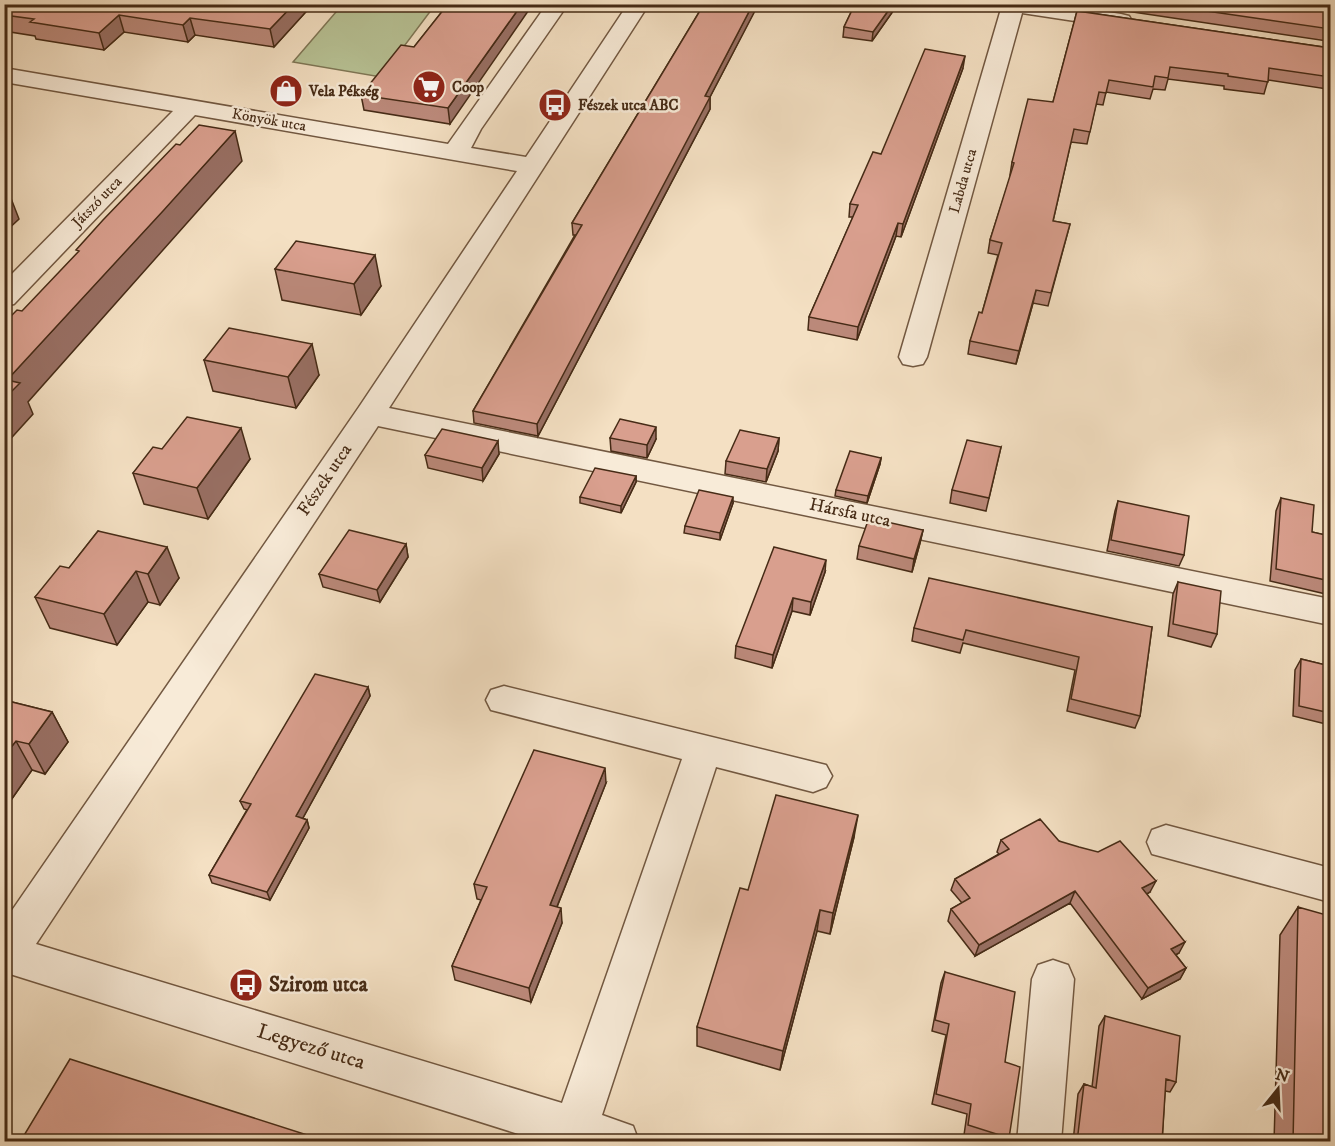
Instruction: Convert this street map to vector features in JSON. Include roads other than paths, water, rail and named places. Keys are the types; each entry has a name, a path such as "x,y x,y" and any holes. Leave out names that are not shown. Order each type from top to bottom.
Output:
{"street":[{"path":"456,152 558,4"},
{"name":"Fészek utca","path":"5,955 370,414 639,4"},
{"path":"1010,5 1143,24"},
{"name":"Labda utca","path":"913,357 1010,5"},
{"name":"Könyök utca","path":"4,75 534,166"},
{"name":"Játszó utca","path":"4,298 190,107"},
{"name":"Hársfa utca","path":"370,414 1330,612"},
{"path":"504,700 813,776"},
{"path":"575,1129 704,749"},
{"path":"1166,842 1330,885"},
{"name":"Legyező utca","path":"5,955 617,1142"},
{"path":"1039,1142 1053,979"}],"place":[{"name":"Coop","path":"429,87"},
{"name":"Vela Pékség","path":"286,91"},
{"name":"Fészek utca ABC","path":"555,105"},
{"name":"Szirom utca","path":"246,985"}]}
